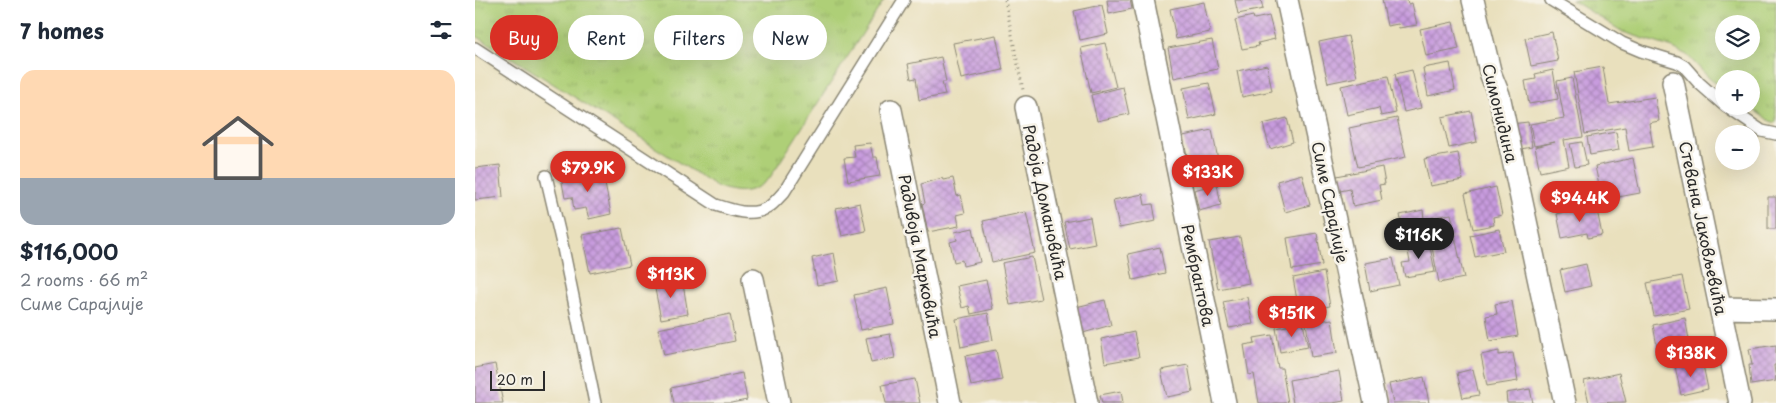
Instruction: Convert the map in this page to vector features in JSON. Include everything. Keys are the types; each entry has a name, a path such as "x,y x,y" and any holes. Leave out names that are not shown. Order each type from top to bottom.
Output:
{"street":[{"name":"Рембрантова","path":"1143,0 1225,403"},
{"name":"Симе Сарајлије","path":"1287,0 1375,403"},
{"name":"Симонидина","path":"1473,0 1491,75 1499,95 1565,403"},
{"name":"Стевана Јаковљевића","path":"1673,82 1740,403"},
{"name":"Радоја Домановића","path":"1026,107 1087,403"},
{"name":"Радивоја Марковића","path":"891,110 950,403"},
{"path":"753,279 779,403"},
{"path":"1721,308 1776,309"}],"lane":[{"path":"475,48 716,205 734,212 751,212 767,208 784,192 905,0"},
{"path":"1551,0 1622,43 1684,66 1715,98"},
{"path":"1738,115 1763,131 1776,134"},
{"path":"546,176 595,403"}],"path":[{"name":"Радоја Домановића","path":"1005,0 1026,107"}],"green space":[{"path":"475,0 884,0 769,179 757,188 739,192 718,187 515,60 558,60 558,15 490,15 490,44 475,35"},
{"path":"1572,0 1776,0 1776,123 1760,114 1760,70 1715,70 1715,83 1687,55 1673,48 1623,32"}],"building":[{"path":"1107,0 1130,0 1132,9 1109,14"},
{"path":"1235,0 1261,0 1263,9 1238,14"},
{"path":"1382,0 1407,0 1408,4 1412,3 1417,25 1399,28 1398,24 1387,26"},
{"path":"1204,2 1210,32 1176,39 1170,9"},
{"path":"1102,5 1108,34 1080,40 1074,11"},
{"path":"1253,16 1254,19 1269,16 1275,39 1258,43 1259,46 1242,49 1235,20"},
{"path":"1453,22 1459,49 1426,56 1420,29"},
{"path":"1552,32 1558,61 1531,66 1525,38"},
{"path":"996,35 1003,70 961,79 953,43"},
{"path":"1348,36 1357,77 1328,83 1319,42"},
{"path":"1212,40 1218,69 1174,78 1168,48"},
{"path":"1105,43 1116,87 1091,93 1081,48"},
{"path":"941,57 946,82 942,82 945,95 919,100 916,78 911,79 908,64"},
{"path":"1450,63 1455,90 1428,96 1423,68"},
{"path":"1267,65 1272,91 1242,97 1237,71"},
{"path":"1603,67 1609,104 1655,97 1659,121 1649,123 1653,147 1629,151 1625,127 1585,134 1574,72"},
{"path":"1412,70 1421,108 1404,112 1395,74"},
{"path":"1553,70 1558,99 1529,104 1525,81 1536,79 1535,74"},
{"path":"1388,76 1396,113 1381,116 1379,108 1347,115 1341,86"},
{"path":"1572,78 1583,137 1564,140 1569,166 1540,172 1535,147 1555,142 1534,146 1530,124 1564,118 1557,81"},
{"path":"1209,83 1216,114 1189,120 1183,88"},
{"path":"1123,87 1129,114 1097,121 1091,95"},
{"path":"1471,111 1477,142 1449,148 1442,117"},
{"path":"1287,118 1293,142 1270,149 1263,124"},
{"path":"1397,118 1406,157 1358,167 1349,128"},
{"path":"1528,122 1532,147 1515,150 1511,124"},
{"path":"1212,130 1220,169 1191,175 1183,136"},
{"path":"1616,132 1619,150 1590,155 1587,137"},
{"path":"1582,142 1587,165 1575,167 1570,144"},
{"path":"870,143 873,157 877,157 880,176 848,181 844,158 855,157 853,145"},
{"path":"1458,153 1463,180 1430,186 1424,159"},
{"path":"1633,158 1640,193 1602,200 1595,166"},
{"path":"500,165 503,197 475,200 475,168"},
{"path":"1382,167 1385,184 1379,185 1382,200 1353,206 1350,189 1340,191 1337,176"},
{"path":"602,169 611,214 589,219 586,208 574,210 572,197 565,198 561,177"},
{"path":"1302,174 1310,205 1285,212 1277,181"},
{"path":"942,178 943,180 953,178 957,196 961,195 965,213 957,215 959,226 928,232 922,204 925,203 921,184"},
{"path":"1217,184 1221,205 1199,211 1194,190"},
{"path":"1496,187 1502,215 1493,217 1494,225 1473,229 1465,194"},
{"path":"1143,194 1145,205 1153,204 1156,221 1119,228 1113,200"},
{"path":"1768,197 1776,197 1776,229 1768,229"},
{"path":"860,203 866,231 842,236 836,208"},
{"path":"1596,205 1602,235 1588,238 1587,233 1562,238 1557,214"},
{"path":"1423,210 1424,219 1451,214 1456,236 1406,245 1400,215"},
{"path":"1026,212 1035,253 992,262 983,221"},
{"path":"1090,217 1095,244 1070,249 1064,222"},
{"path":"622,228 630,265 590,273 582,235"},
{"path":"973,228 980,262 963,266 962,260 954,262 950,242 957,240 955,232"},
{"path":"1499,229 1504,251 1475,257 1470,235"},
{"path":"1317,233 1322,265 1292,270 1287,238"},
{"path":"1240,237 1249,283 1218,289 1209,242"},
{"path":"1455,237 1464,278 1439,283 1431,242"},
{"path":"1429,242 1435,272 1405,277 1402,263 1410,262 1407,246"},
{"path":"1160,247 1165,273 1133,280 1128,254"},
{"path":"834,253 839,281 817,285 812,258"},
{"path":"1032,257 1041,299 1010,305 1002,263"},
{"path":"1393,258 1399,285 1370,291 1365,263"},
{"path":"1586,264 1591,286 1565,292 1560,270"},
{"path":"1324,272 1330,306 1299,311 1293,278"},
{"path":"1682,276 1689,309 1654,316 1647,283"},
{"path":"682,278 688,314 661,319 654,284"},
{"path":"986,280 993,309 971,314 969,306 962,308 957,286"},
{"path":"887,288 894,324 861,330 854,295"},
{"path":"1247,297 1253,324 1229,328 1223,302"},
{"path":"1105,300 1111,325 1083,333 1076,307"},
{"path":"1512,301 1518,336 1490,341 1486,316 1497,314 1495,304"},
{"path":"988,313 993,340 961,347 956,319"},
{"path":"730,314 735,341 664,355 658,329"},
{"path":"1685,318 1691,350 1659,357 1653,325"},
{"path":"1332,319 1337,353 1311,357 1306,323"},
{"path":"1303,323 1308,347 1280,352 1276,328"},
{"path":"1134,332 1139,357 1105,363 1101,339"},
{"path":"890,334 895,358 871,363 866,338"},
{"path":"1272,335 1278,368 1282,368 1288,403 1259,403 1254,374 1249,375 1244,345 1255,343 1254,338"},
{"path":"1776,345 1776,365 1774,365 1776,381 1751,385 1749,365 1752,365 1749,349"},
{"path":"996,350 1002,380 971,386 965,356"},
{"path":"1499,351 1499,355 1513,353 1518,381 1487,386 1481,355"},
{"path":"1702,360 1708,389 1681,395 1675,366"},
{"path":"495,364 503,403 475,403 475,368"},
{"path":"1188,365 1193,392 1167,397 1161,370"},
{"path":"1473,369 1479,395 1463,398 1457,373"},
{"path":"1339,371 1344,401 1333,403 1293,403 1289,380"},
{"path":"742,373 747,400 731,403 674,403 671,388"},
{"path":"1619,373 1626,402 1589,403 1584,381"},
{"path":"1424,377 1429,403 1393,403 1389,384"},
{"path":"915,379 920,403 886,403 882,385"},
{"path":"1530,389 1533,403 1507,403 1506,393"},
{"path":"1121,391 1123,403 1102,403 1100,395"}]}
